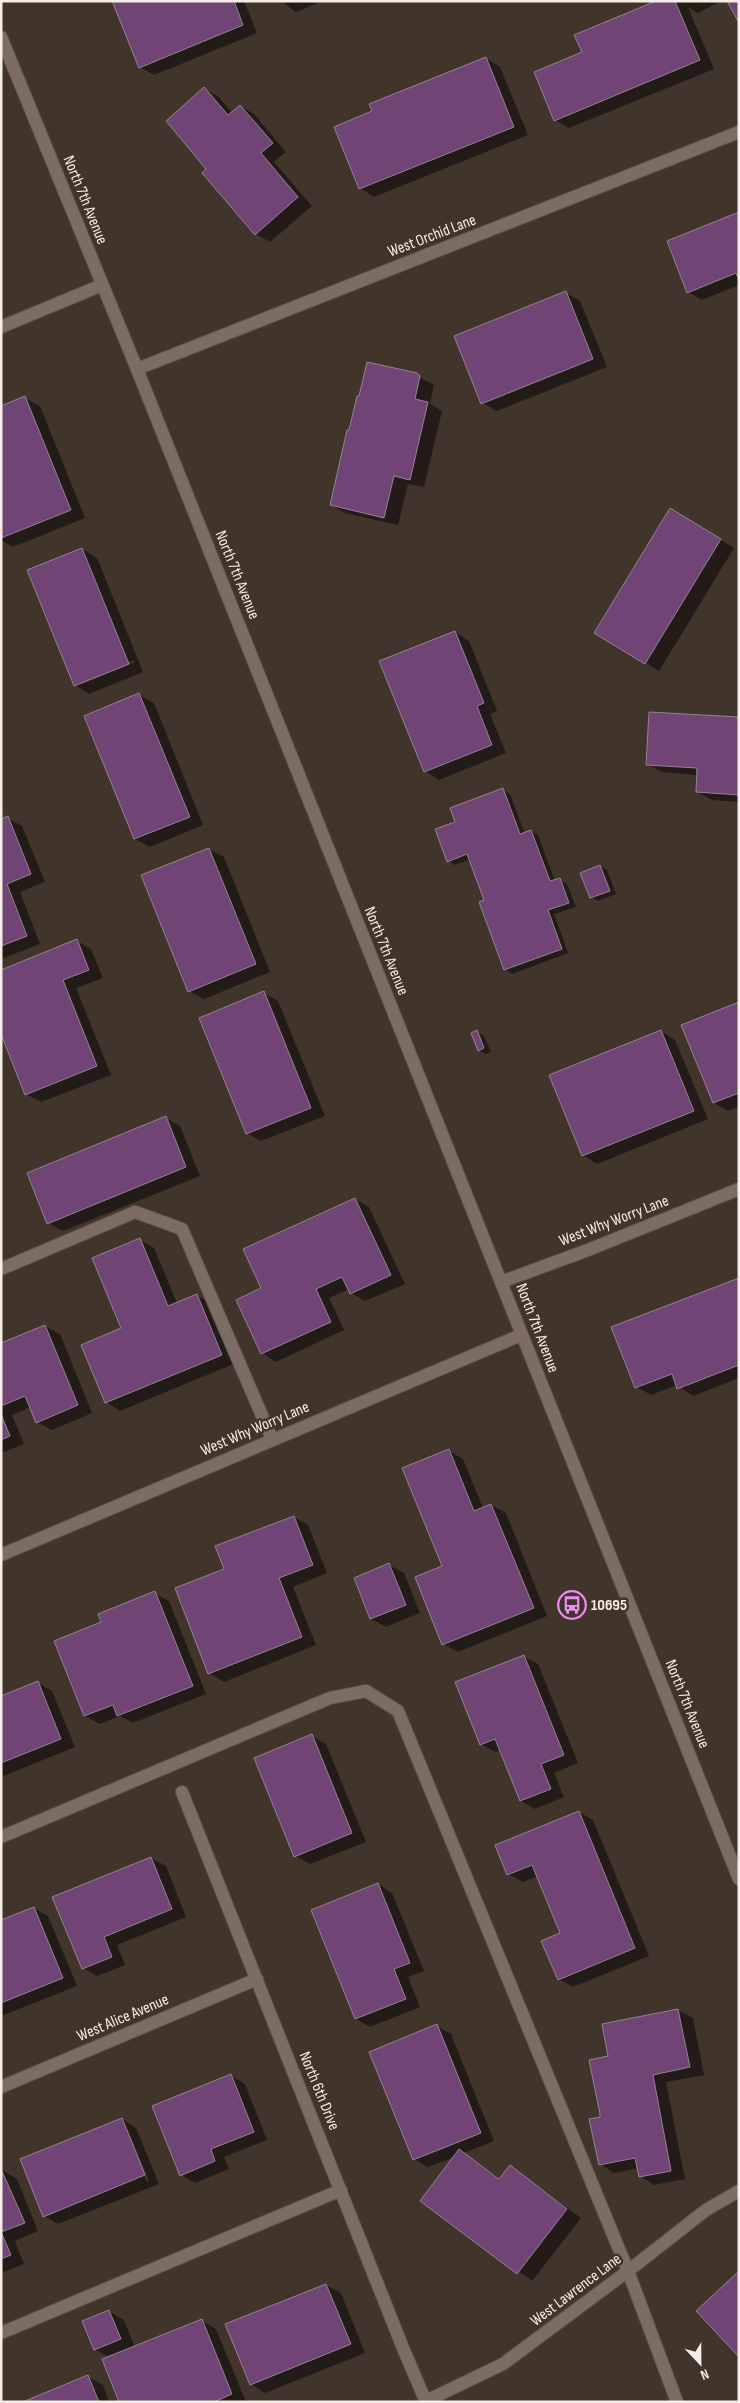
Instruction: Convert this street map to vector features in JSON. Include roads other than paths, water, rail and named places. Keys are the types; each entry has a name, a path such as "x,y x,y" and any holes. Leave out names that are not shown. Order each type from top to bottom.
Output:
{"street":[{"name":"North 7th Avenue","path":"1,37 137,369 739,1879"},
{"name":"West Orchid Lane","path":"137,369 739,132"},
{"path":"1,327 102,286"},
{"name":"West Why Worry Lane","path":"501,1282 588,1250 739,1189"},
{"path":"1,1269 135,1212 182,1229 272,1439"},
{"name":"West Why Worry Lane","path":"1,1555 521,1334"},
{"path":"1,1837 330,1698 366,1691 398,1711 628,2271 677,2402"},
{"name":"North 6th Drive","path":"182,1792 402,2348 426,2401"},
{"name":"West Alice Avenue","path":"1,2087 257,1979"},
{"path":"1,2333 340,2190"},
{"name":"West Lawrence Lane","path":"426,2401 503,2364 706,2210 739,2191"}],"place":[{"name":"10695","path":"572,1605"}]}
